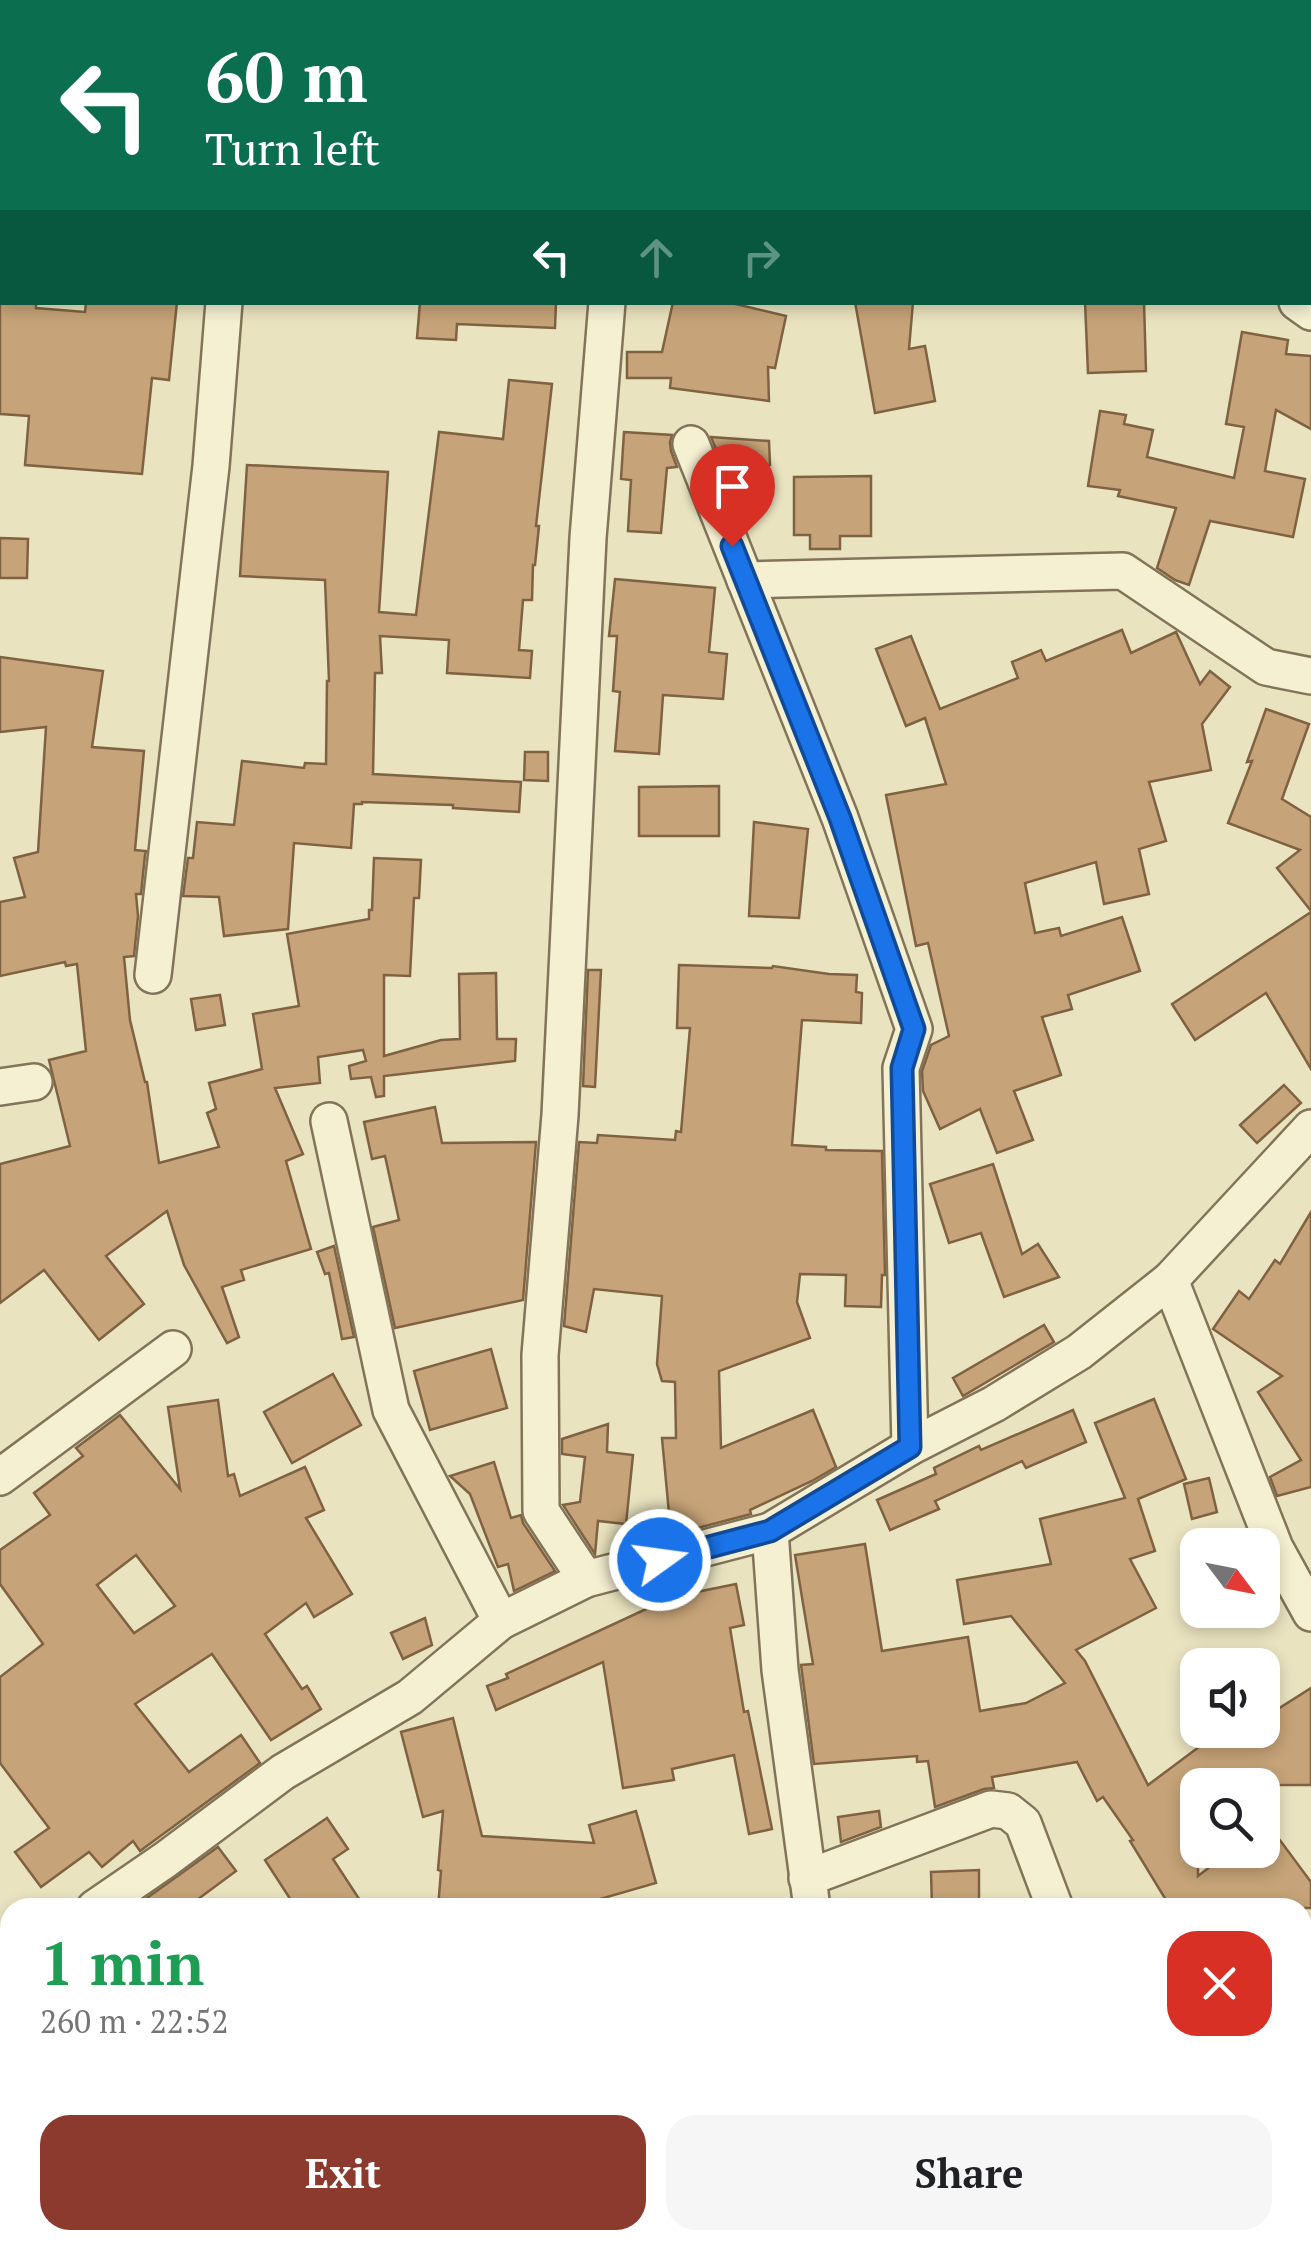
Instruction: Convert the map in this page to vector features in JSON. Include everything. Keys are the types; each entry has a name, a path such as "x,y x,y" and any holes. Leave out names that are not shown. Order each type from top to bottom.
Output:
{"street":[{"path":"153,976 211,466 224,305"},
{"path":"586,1578 541,1511 540,1355 560,1115 588,538 606,305"},
{"path":"691,444 840,818 914,1029 902,1068 910,1447"},
{"path":"745,580 1124,572 1266,667 1311,676"},
{"path":"328,1121 391,1410 501,1621"},
{"path":"109,1898 282,1772 410,1697 501,1621 586,1578 770,1531 1080,1352 1170,1280 1311,1128"},
{"path":"1170,1280 1275,1548 1311,1613"},
{"path":"0,1477 173,1349"},
{"path":"770,1531 780,1670 810,1893 991,1810 1008,1812 1023,1823 1051,1898"}],"building":[{"path":"0,305 85,312 86,305 177,305 169,380 152,378 142,474 25,465 29,416 0,414"},
{"path":"420,305 556,305 555,328 457,324 456,340 417,338"},
{"path":"672,305 740,305 786,316 775,368 768,367 769,401 670,388 671,378 627,378 627,352 662,352"},
{"path":"856,305 913,305 909,349 925,346 935,401 875,413"},
{"path":"1085,305 1144,305 1146,371 1088,373"},
{"path":"1242,332 1288,340 1286,354 1311,356 1311,429 1276,410 1265,471 1305,479 1293,537 1210,521 1189,585 1157,568 1176,508 1118,496 1120,490 1088,486 1100,411 1126,415 1124,424 1153,430 1147,457 1234,478 1244,427 1226,424"},
{"path":"509,380 552,384 532,600 523,600 519,650 532,651 530,678 447,673 449,640 380,636 382,673 375,673 373,774 521,782 519,812 453,805 354,804 351,848 294,843 288,929 224,936 219,897 183,896 197,822 234,825 242,761 304,768 305,763 326,764 329,681 325,580 240,576 247,465 388,472 379,612 416,615 439,432 503,439"},
{"path":"624,432 672,435 671,451 677,467 667,468 661,533 628,531 631,480 621,479"},
{"path":"711,437 769,441 770,465 723,466"},
{"path":"871,476 871,536 840,536 840,549 810,549 810,535 794,535 794,477"},
{"path":"0,538 28,539 27,578 0,578"},
{"path":"615,579 715,588 709,652 727,654 723,699 663,695 659,754 615,751 620,692 613,691 617,636 609,636"},
{"path":"1122,630 1131,653 1176,632 1200,684 1210,671 1230,687 1202,724 1211,770 1149,782 1166,841 1139,849 1149,894 1104,904 1096,862 1025,883 1035,933 1059,928 1061,936 1122,917 1140,971 1068,995 1072,1009 1042,1017 1061,1075 1014,1091 1033,1140 997,1153 980,1109 940,1129 923,1091 922,1071 931,1045 949,1036 928,943 916,946 886,795 946,784 925,718 906,726 876,649 911,636 940,709 1018,678 1012,662 1041,650 1046,661"},
{"path":"0,657 103,671 92,747 144,751 135,850 146,851 141,894 136,894 134,956 124,957 130,1020 147,1082 159,1163 219,1147 207,1113 216,1109 209,1083 262,1069 253,1014 299,1006 287,934 369,919 374,858 421,860 419,898 414,898 410,976 384,975 384,1056 441,1040 460,1039 459,974 496,973 497,1039 516,1039 515,1061 384,1076 384,1096 376,1097 371,1077 351,1079 349,1066 366,1061 363,1050 318,1057 320,1083 275,1088 303,1154 286,1161 311,1249 241,1270 244,1280 222,1287 239,1337 227,1343 184,1265 167,1211 106,1256 144,1304 99,1340 44,1270 0,1303 0,1164 70,1146 49,1060 86,1051 77,964 66,966 65,962 0,976 0,902 25,897 14,858 38,852 46,727 0,732"},
{"path":"1266,709 1309,724 1282,799 1311,817 1311,911 1277,868 1300,850 1228,823 1252,761 1247,762"},
{"path":"525,752 548,752 548,781 524,780"},
{"path":"719,786 719,836 639,836 639,787"},
{"path":"754,822 808,829 799,918 749,916"},
{"path":"1311,912 1311,1069 1266,993 1195,1040 1172,1004"},
{"path":"679,965 773,966 857,975 856,992 862,993 861,1023 802,1020 792,1145 882,1151 885,1275 881,1307 845,1306 846,1275 800,1274 797,1302 810,1338 719,1371 721,1448 813,1410 836,1467 750,1510 751,1514 671,1535 662,1438 676,1438 675,1382 662,1381 657,1364 662,1296 594,1289 586,1332 564,1326 579,1142 597,1143 598,1135 675,1140 676,1131 681,1132 690,1028 677,1028"},
{"path":"588,970 601,970 595,1087 583,1086"},
{"path":"220,995 225,1025 196,1030 191,999"},
{"path":"1284,1085 1301,1103 1257,1143 1240,1125"},
{"path":"435,1107 442,1143 536,1142 523,1300 395,1328 373,1227 399,1220 385,1156 372,1159 364,1122"},
{"path":"993,1164 1022,1254 1038,1244 1059,1277 1004,1297 981,1233 949,1243 930,1184"},
{"path":"1311,1212 1311,1487 1277,1496 1270,1477 1301,1460 1258,1392 1282,1376 1213,1329 1239,1291 1249,1299 1275,1260 1280,1264"},
{"path":"334,1246 354,1337 342,1339 329,1273 325,1274 317,1252"},
{"path":"1044,1325 1054,1342 963,1396 953,1378"},
{"path":"491,1349 507,1408 430,1430 414,1371"},
{"path":"333,1374 361,1425 292,1463 264,1412"},
{"path":"1154,1399 1186,1479 1138,1499 1155,1551 1130,1559 1156,1608 1076,1650 1148,1785 1198,1748 1280,1748 1280,1708 1311,1688 1311,1785 1280,1785 1280,1768 1180,1768 1180,1868 1198,1868 1198,1876 1208,1868 1280,1868 1280,1840 1311,1882 1311,1898 1165,1898 1130,1841 1133,1840 1103,1797 1097,1801 1077,1762 992,1777 994,1788 935,1807 928,1761 917,1762 917,1756 814,1764 801,1665 813,1664 795,1555 865,1544 882,1651 968,1637 980,1711 1026,1703 1065,1683 1011,1616 964,1624 957,1580 1051,1564 1040,1519 1125,1498 1095,1423"},
{"path":"218,1400 228,1476 234,1474 240,1496 305,1467 324,1510 306,1518 352,1594 314,1617 306,1603 265,1634 302,1689 307,1686 321,1709 271,1740 212,1654 135,1704 189,1772 241,1735 260,1763 140,1851 133,1841 102,1867 89,1852 41,1887 15,1852 49,1828 0,1763 0,1677 43,1644 0,1584 0,1550 50,1515 34,1493 83,1456 76,1448 120,1415 180,1489 168,1407","holes":["136,1555 175,1606 134,1633 97,1585"]},
{"path":"1073,1410 1086,1442 1026,1468 1022,1461 935,1501 939,1509 890,1530 877,1500 936,1474 934,1468 979,1446 981,1450"},
{"path":"608,1424 607,1452 633,1455 626,1524 598,1521 595,1554 563,1505 580,1502 585,1457 562,1454 562,1439"},
{"path":"494,1462 511,1518 521,1515 555,1571 514,1591 508,1564 498,1567 470,1494 450,1476"},
{"path":"1209,1478 1217,1512 1192,1519 1184,1484"},
{"path":"736,1584 744,1625 730,1628 744,1712 748,1711 772,1829 749,1834 734,1755 672,1769 674,1780 623,1788 603,1662 496,1710 487,1686 508,1678 506,1674 672,1597"},
{"path":"425,1618 432,1645 403,1659 391,1633"},
{"path":"453,1718 482,1836 594,1843 589,1825 636,1811 656,1883 604,1898 439,1898 443,1811 423,1817 401,1732"},
{"path":"879,1811 881,1827 841,1842 838,1817"},
{"path":"327,1818 348,1849 333,1859 358,1898 290,1898 265,1860"},
{"path":"218,1847 236,1871 200,1898 147,1898"},
{"path":"979,1870 979,1898 932,1898 931,1872"}],"route":[{"path":"660,1560 770,1531 910,1447 902,1068 914,1029 840,818 732,546"}]}
